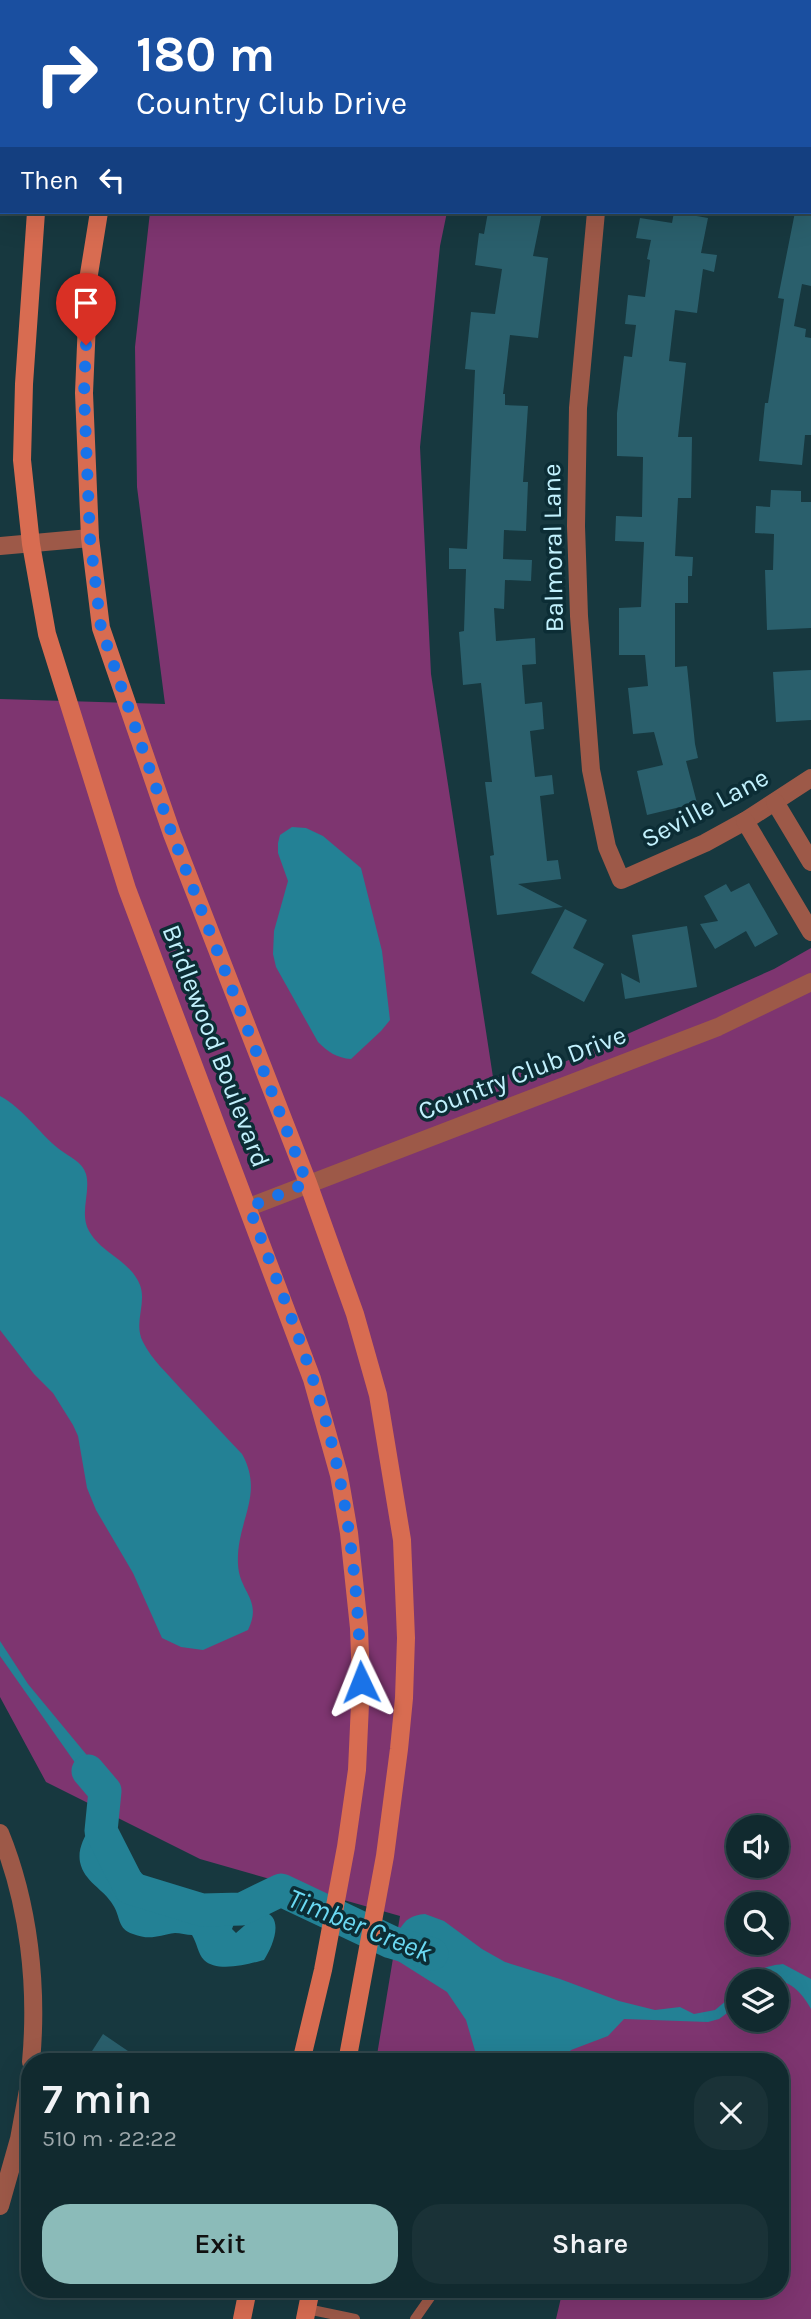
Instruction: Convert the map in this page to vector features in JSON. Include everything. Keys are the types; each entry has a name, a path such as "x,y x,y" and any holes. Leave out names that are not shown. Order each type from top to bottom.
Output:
{"main road":[{"name":"Bridlewood Boulevard","path":"36,214 24,384 22,460 31,544 47,634 127,889 299,1340 324,1417 339,1475 349,1533 359,1628 361,1703 356,1770 346,1847 323,1970 303,2053"},
{"name":"Bridlewood Boulevard","path":"99,214 89,274 84,393 90,538 101,628 172,834 355,1314 379,1395 402,1539 406,1638 404,1698 385,1856 349,2053"},
{"path":"243,2319 246,2298"}],"street":[{"name":"Balmoral Lane","path":"596,214 578,408 576,526 579,616 591,770 607,847 621,880"},
{"path":"0,546 90,538"},
{"name":"Seville Lane","path":"621,880 705,843 745,821 811,778"},
{"path":"775,802 811,862"},
{"path":"745,821 811,932"},
{"name":"Country Club Drive","path":"249,1207 718,1027 811,982"},
{"path":"0,1833 17,1888 28,1942 33,1995 31,2053"},
{"path":"0,2206 21,2148"}],"lane":[{"path":"415,2319 430,2298"},
{"path":"306,2314 355,2319"}],"shaded area":[{"path":"150,214 447,214 440,246 420,447 431,674 493,1077 553,1067 774,969 811,948 811,2319 556,2319 561,2298 789,2298 789,2053 377,2053 400,1916 200,1859 46,1782 0,1697 0,699 165,704 137,487 135,347"}],"water":[{"path":"292,827 306,828 323,836 361,868 382,951 390,1020 351,1059 333,1054 318,1042 276,967 273,954 274,931 288,881 278,853 278,843 280,835"},
{"path":"0,1096 16,1107 84,1170 87,1181 85,1217 89,1231 101,1246 130,1269 140,1285 142,1299 139,1328 143,1342 160,1366 242,1454 248,1469 250,1495 241,1534 238,1564 239,1574 252,1603 252,1620 248,1630 203,1650 181,1647 162,1638 133,1573 96,1510 87,1488 78,1436 73,1425 53,1393 34,1374 0,1330"},
{"path":"0,1641 28,1684 105,1777 108,1793 98,1825 153,1886 156,1905 171,1916 192,1912 196,1908 196,1899 222,1901 237,1907 238,1913 232,1929 236,1933 261,1911 269,1914 273,1918 275,1932 264,1960 250,1964 217,1966 202,1958 192,1935 175,1933 145,1937 124,1929 116,1909 86,1875 80,1862 80,1850 99,1807 95,1785 83,1774 0,1656"},
{"path":"425,1914 444,1921 505,1962 619,2001 655,2010 680,2007 694,2014 715,2010 726,2001 726,2014 708,2022 624,2019 608,2036 568,2053 476,2053 466,2020 447,1992 387,1954 392,1931 399,1931 406,1921"},
{"path":"783,1964 811,1979 811,2009 802,1995 789,1985 789,1969 763,1969"}],"building":[{"path":"488,214 542,214 533,256 548,258 538,338 510,335 503,394 505,405 528,406 523,482 528,482 526,531 504,530 503,559 532,560 531,581 505,580 504,609 494,608 496,641 535,638 536,664 522,665 525,704 542,702 544,729 530,731 535,777 552,775 554,794 540,796 547,861 558,860 561,879 518,884 563,907 497,915 490,856 494,855 485,782 492,782 481,683 463,685 459,632 464,631 466,569 449,569 449,548 467,549 475,370 465,369 471,312 495,314 502,269 475,265 479,233 484,234"},
{"path":"674,214 708,218 701,253 717,255 714,272 703,269 697,313 675,310 669,361 686,363 678,437 692,437 691,498 678,498 675,556 693,557 692,576 688,576 688,603 675,603 675,667 687,666 698,758 686,761 697,803 647,815 637,771 663,765 654,732 633,734 628,688 648,686 645,655 619,655 619,608 641,607 644,542 615,541 616,516 642,517 643,457 617,456 617,413 624,356 632,357 636,325 625,324 628,295 645,297 650,260 647,259 651,240 636,238 640,218 672,223"},
{"path":"795,214 811,214 811,286 802,284 794,326 806,329 805,337 811,338 811,435 805,435 802,465 759,461 765,403 768,403 784,299 778,298"},
{"path":"771,490 801,491 801,502 811,502 811,628 767,630 765,570 773,570 774,534 755,533 756,506 770,507"},
{"path":"811,670 811,720 776,722 773,672"},
{"path":"749,883 778,934 755,947 746,931 715,949 700,924 718,921 704,896 726,884 731,892"},
{"path":"565,909 587,920 573,948 604,964 584,1002 531,973"},
{"path":"687,926 697,987 625,999 621,973 640,983 632,935"},
{"path":"103,2034 128,2051 127,2053 91,2053"}],"waterway":[{"name":"Timber Creek","path":"88,1771 105,1791 101,1831 130,1888 202,1910 242,1909 281,1890 391,1942 432,1954"}],"route":[{"path":"86,345 84,393 90,538 101,628 172,834 307,1183 249,1207 299,1340 328,1430 339,1475 355,1587 361,1682"}]}
